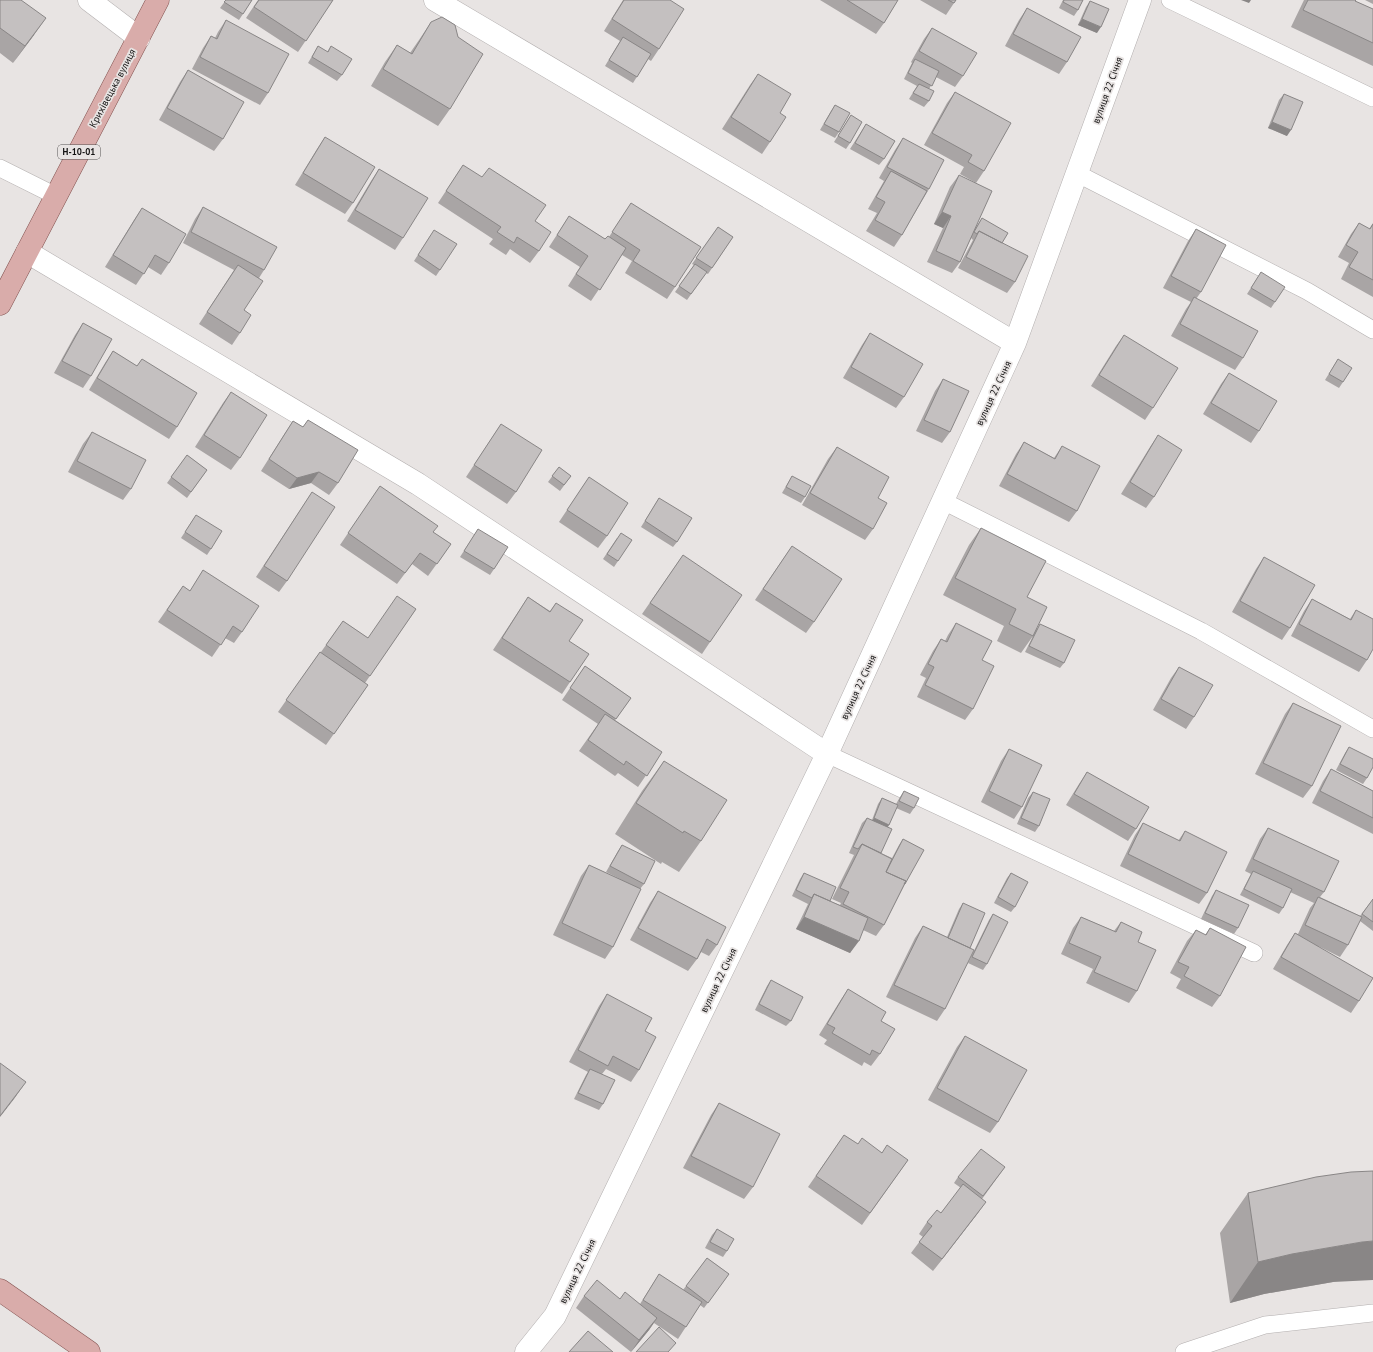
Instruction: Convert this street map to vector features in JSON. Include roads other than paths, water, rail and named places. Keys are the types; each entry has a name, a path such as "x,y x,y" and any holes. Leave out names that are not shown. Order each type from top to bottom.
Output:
{"main road":[{"name":"Крихівецька вулиця","path":"0,304 158,0"},
{"path":"0,1290 88,1352"}],"street":[{"path":"89,0 139,38"},
{"path":"436,0 1016,343"},
{"name":"вулиця 22 Січня","path":"526,1352 555,1316 827,754 1016,343 1076,173 1140,0"},
{"path":"27,252 418,484 827,754"}],"lane":[{"path":"1170,0 1373,98"},
{"path":"0,168 56,196"},
{"path":"1076,173 1307,291 1373,330"},
{"path":"943,501 1201,631 1373,729"},
{"path":"827,754 1254,953"},
{"path":"1190,1351 1265,1325 1373,1313"}]}
